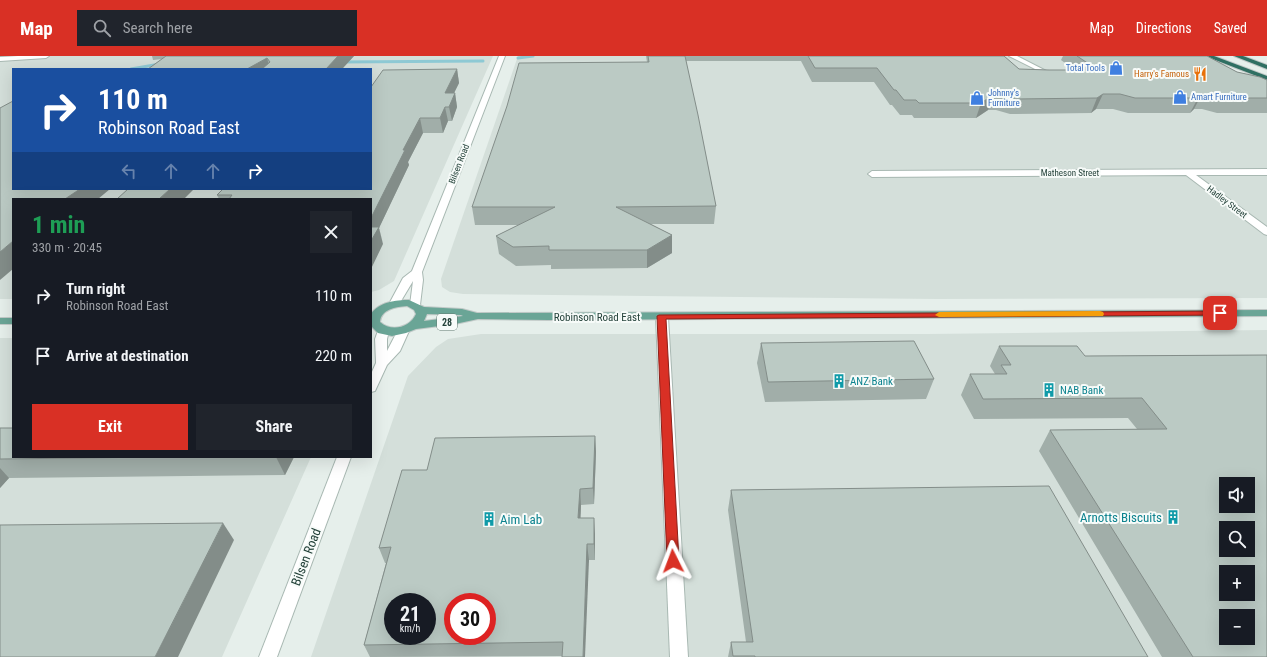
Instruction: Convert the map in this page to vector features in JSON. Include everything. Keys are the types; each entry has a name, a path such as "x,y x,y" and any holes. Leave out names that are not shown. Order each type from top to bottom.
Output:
{"highway":[{"path":"1208,56 1267,78"},
{"path":"1237,56 1267,67"}],"main road":[{"name":"28","path":"409,303 418,307 423,315 421,320 416,325 403,330 389,332 376,326 374,319 376,311 394,304 409,303"},
{"name":"Robinson Road East","path":"418,307 462,312 478,316"},
{"name":"Robinson Road East","path":"416,325 456,321 478,316 1267,313"},
{"path":"0,321 12,321"}],"street":[{"path":"0,59 46,56"},
{"name":"Bilsen Road","path":"418,307 417,272 502,56"},
{"path":"1012,56 1060,80"},
{"name":"Hadley Street","path":"1187,172 1267,232"},
{"name":"Matheson Street","path":"872,174 1267,172"},
{"name":"Bilsen Road","path":"394,304 407,280 417,272"},
{"path":"662,316 679,657"},
{"path":"376,326 381,339 382,363"},
{"path":"372,386 382,363 394,351 403,330"},
{"name":"Bilsen Road","path":"268,657 344,458"}],"shaded area":[{"path":"0,56 493,56 394,281 379,290 372,292 372,198 12,198 12,299 0,299"},
{"path":"518,56 1193,56 1267,85 1267,298 937,299 463,294 450,292 442,287 441,279"},
{"path":"1267,330 1267,657 311,657 408,376 436,347 448,339 481,334 928,334"},
{"path":"0,338 12,338 12,458 311,458 222,657 0,657"}],"building":[{"path":"166,56 338,56 327,68 263,68 270,62 267,58 249,68 149,68"},
{"path":"648,56 685,56 716,206 616,207 672,235 647,250 549,250 549,246 513,247 496,236 555,207 472,207 507,106 519,63 649,62"},
{"path":"808,56 1004,56 1019,69 1098,70 1077,56 1207,56 1237,72 1267,80 1267,98 1225,98 1210,94 1202,94 1198,98 1135,98 1120,94 1103,94 1097,98 1015,99 1001,95 993,95 981,103 919,103 916,100 904,100 877,68 815,68"},
{"path":"457,69 445,93 455,93 449,107 445,107 440,118 420,118 372,216 372,198 230,198 232,195 217,195 222,190 372,190 372,86 383,70"},
{"path":"12,102 12,190 78,190 66,198 12,198 12,242 0,252 0,108"},
{"path":"127,190 169,190 160,198 118,198"},
{"path":"372,227 379,227 372,239"},
{"path":"914,341 934,379 768,382 761,343"},
{"name":"Arnotts Biscuits","path":"999,346 1077,346 1085,356 1267,355 1267,657 1193,657 1050,430 1167,429 1142,398 983,399 970,374 1007,374 1001,365 1011,365"},
{"path":"0,428 12,428 12,458 79,458 0,459"},
{"path":"595,436 593,488 580,489 578,518 594,518 594,544 587,544 583,657 562,657 563,642 496,643 496,593 444,593 444,644 436,644 436,593 384,593 384,645 364,645 391,547 379,548 402,470 427,470 435,438"},
{"path":"1049,486 1148,657 733,656 731,642 753,642 731,490"},
{"path":"223,523 155,657 0,657 0,525"}],"waterway":[{"path":"518,58 533,56"},
{"path":"341,62 483,61"},
{"path":"137,68 160,64"}],"slow traffic":[{"path":"939,315 1100,314"}],"place":[{"name":"Total Tools","path":"1116,68"},
{"name":"Harry's Famous","path":"1200,74"},
{"name":"Amart Furniture","path":"1180,97"},
{"name":"Johnny's Furniture","path":"977,98"},
{"name":"ANZ Bank","path":"839,381"},
{"name":"NAB Bank","path":"1049,390"},
{"name":"Arnotts Biscuits","path":"1173,517"},
{"name":"Aim Lab","path":"489,519"}],"route":[{"path":"673,561 662,316 1220,313"}]}
